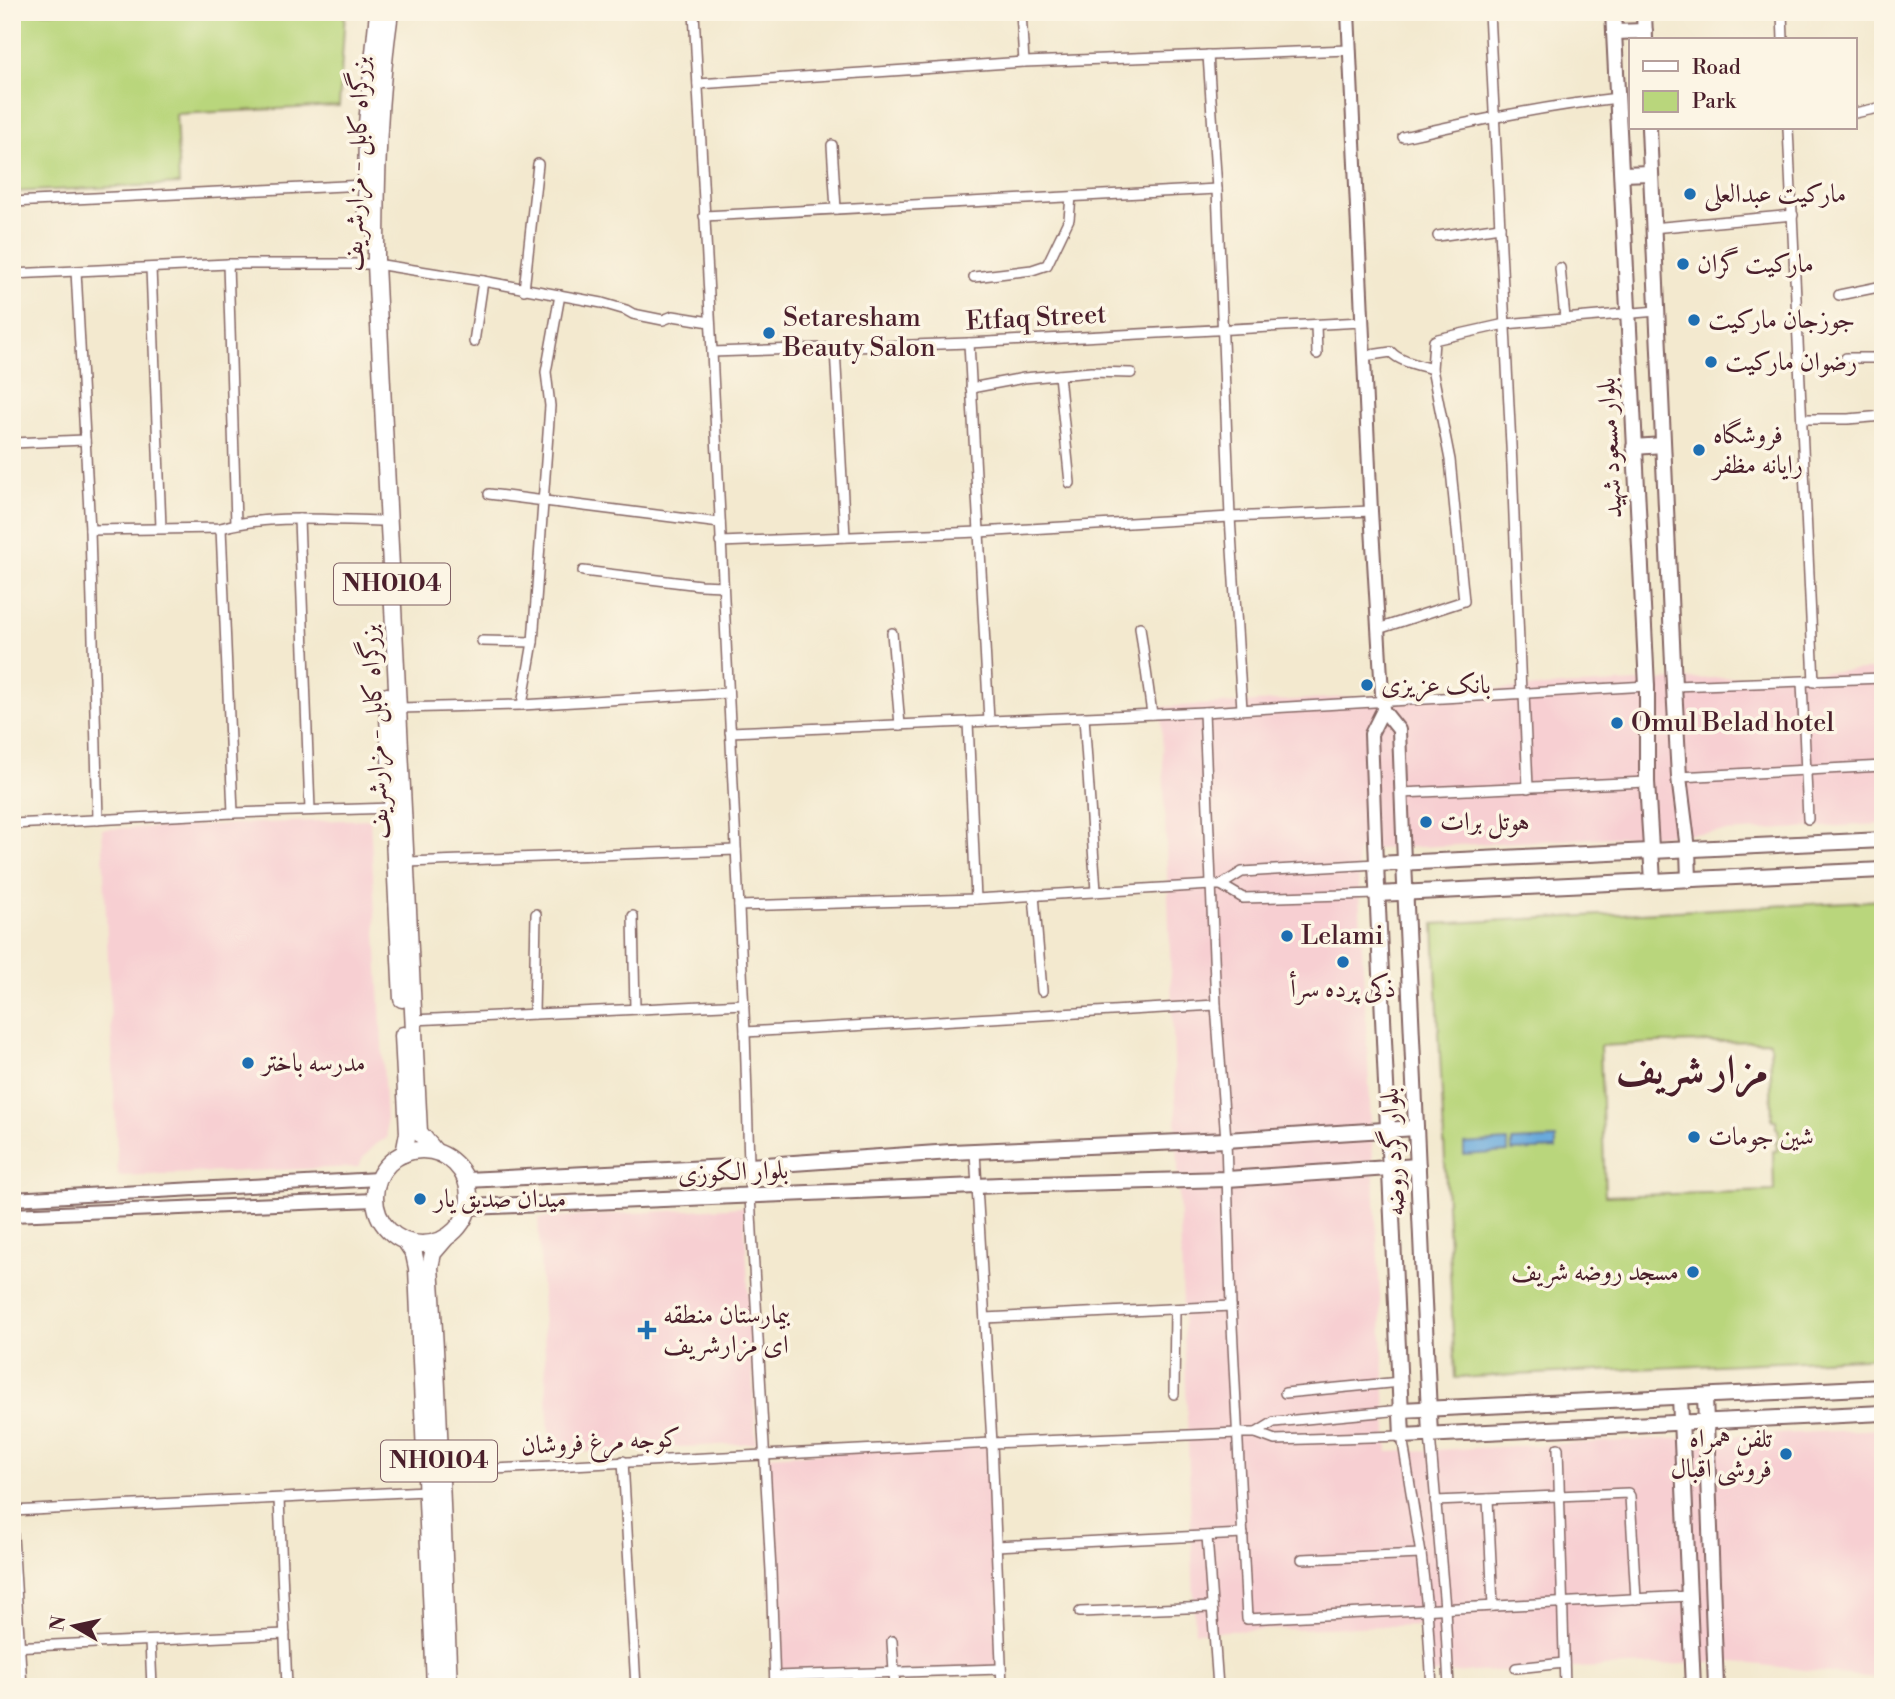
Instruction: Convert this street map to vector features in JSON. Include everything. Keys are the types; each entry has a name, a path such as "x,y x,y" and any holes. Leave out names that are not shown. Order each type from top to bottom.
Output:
{"highway":[{"name":"بزرگراه کابل - مزارشریف","path":"378,12 367,124 365,186 399,708 419,1132 435,1152"},
{"name":"بزرگراه کابل - مزارشریف","path":"390,12 378,124 372,264 379,521 408,1133 404,1154"},
{"path":"375,1200 378,1179 392,1161 419,1150 435,1152"},
{"name":"NH0104","path":"435,1152 448,1157 459,1167 466,1180"},
{"path":"466,1180 470,1193 469,1207"},
{"name":"NH0104","path":"375,1200 384,1226 406,1242 414,1254 417,1268 435,1687"},
{"name":"NH0104","path":"449,1687 437,1371 430,1266 433,1253 456,1231 469,1207"},
{"path":"406,1242 419,1245 444,1240"}],"main road":[{"name":"بلوار مسعود شهید","path":"1613,12 1647,686 1647,782 1653,881"},
{"path":"1614,32 1645,36 1644,12"},
{"name":"بلوار مسعود شهید","path":"1649,130 1674,702 1689,880"},
{"path":"1622,174 1651,173"},
{"path":"1634,447 1663,445"},
{"path":"1647,703 1674,702"},
{"path":"1376,864 1883,839"},
{"name":"بلوار گرد روضه","path":"1404,863 1430,1435"},
{"name":"بلوار گرد روضه","path":"1376,864 1402,1436"},
{"path":"1377,894 1883,870"},
{"name":"بلوار الکوزی","path":"466,1180 1416,1128"},
{"name":"بلوار الکوزی","path":"469,1207 1000,1185 1227,1179 1418,1166"},
{"path":"1401,1410 1883,1387"},
{"path":"1705,1396 1716,1687"},
{"path":"1680,1397 1693,1687"},
{"path":"1402,1436 1883,1413"}],"street":[{"path":"694,12 775,1687"},
{"path":"1021,12 1024,62"},
{"path":"739,906 976,899 1217,885 1242,872 1376,864 1371,734 1383,705 1371,511 1348,12"},
{"path":"1489,12 1528,788"},
{"path":"1782,12 1783,38"},
{"path":"698,83 1024,62 1349,50"},
{"path":"1208,55 1242,709"},
{"path":"1403,137 1494,116 1618,98"},
{"path":"1856,113 1883,107"},
{"path":"1788,130 1814,682"},
{"path":"832,145 836,209"},
{"path":"524,290 538,164"},
{"path":"12,202 365,186"},
{"path":"704,216 1217,189"},
{"path":"974,277 1032,270 1047,265 1069,219 1071,197"},
{"path":"1653,228 1793,215"},
{"path":"1438,236 1500,228"},
{"path":"228,264 236,523"},
{"path":"12,274 228,264 372,264 602,303 633,314 663,320 673,316 710,322"},
{"path":"151,268 161,528"},
{"path":"1559,268 1565,318"},
{"path":"76,271 90,530 98,820"},
{"path":"474,342 483,281"},
{"path":"1839,295 1883,286"},
{"path":"522,705 533,642 550,406 546,372 560,295"},
{"path":"1378,629 1464,601 1465,596 1450,460 1432,369 1434,341 1504,324 1657,311"},
{"name":"Etfaq Street","path":"712,352 969,343 1362,322"},
{"path":"1316,325 1317,354"},
{"path":"969,343 989,721"},
{"path":"835,348 845,537"},
{"path":"1364,356 1391,352 1403,360 1432,369"},
{"path":"1846,358 1883,358"},
{"path":"971,388 1024,378 1091,372 1131,373"},
{"path":"1059,375 1070,483"},
{"path":"1802,419 1883,416"},
{"path":"12,443 85,440"},
{"path":"489,494 720,523"},
{"path":"720,542 979,532 1371,511"},
{"path":"90,530 221,528 236,523 299,519 379,521"},
{"path":"299,519 310,810"},
{"path":"221,528 233,813"},
{"path":"583,570 723,586"},
{"path":"1140,627 1152,714"},
{"path":"892,633 900,724"},
{"path":"482,642 533,642"},
{"path":"1674,686 1883,678"},
{"path":"1802,682 1808,819"},
{"path":"730,732 1383,705 1647,686"},
{"path":"399,708 522,705 728,693"},
{"path":"1383,705 1399,730 1404,863"},
{"path":"1204,712 1217,885 1216,1005 1226,1140 1231,1306 1247,1619 1689,1596"},
{"path":"1084,717 1096,891"},
{"path":"968,722 976,899"},
{"path":"1679,777 1883,766"},
{"path":"1401,793 1647,782"},
{"path":"12,824 393,808"},
{"path":"407,862 736,850"},
{"path":"1217,885 1243,898 1377,894"},
{"path":"1034,895 1042,991"},
{"path":"534,1014 536,914"},
{"path":"633,916 635,1009"},
{"path":"413,1020 744,1004"},
{"path":"745,1032 1216,1005"},
{"path":"975,1152 992,1443 1002,1687"},
{"path":"12,1199 378,1179"},
{"path":"12,1215 375,1200"},
{"path":"985,1318 1231,1306"},
{"path":"1174,1394 1175,1309"},
{"path":"1285,1393 1400,1382"},
{"path":"1256,1433 1274,1422 1401,1410"},
{"path":"1256,1433 1275,1440 1402,1436 1421,1554 1432,1687"},
{"name":"كوجه مرغ فروشان","path":"439,1472 992,1443 1256,1433"},
{"path":"1430,1435 1449,1687"},
{"path":"1558,1448 1565,1687"},
{"path":"623,1461 636,1687"},
{"path":"12,1511 426,1491"},
{"path":"1436,1501 1629,1494 1636,1599"},
{"path":"279,1499 287,1687"},
{"path":"1488,1499 1493,1606"},
{"path":"12,1520 16,1646 22,1687"},
{"path":"996,1546 1243,1534"},
{"path":"1207,1536 1218,1687"},
{"path":"1302,1559 1421,1554"},
{"path":"1080,1612 1212,1607"},
{"path":"16,1646 285,1634"},
{"path":"150,1641 152,1687"},
{"path":"892,1641 895,1687"},
{"path":"1516,1668 1564,1663"},
{"path":"775,1676 1001,1669"}],"shaded area":[{"path":"1883,669 1883,824 1357,850 1388,1452 1883,1429 1883,1679 1735,1662 1423,1674 1421,1625 1195,1632 1161,707"},
{"name":"مدرسه باختر","path":"370,819 387,1138 376,1144 358,1167 118,1176 102,829"},
{"name":"بیمارستان منطقه ای مزارشریف","path":"744,1207 756,1443 550,1454 538,1218"},
{"path":"992,1443 1001,1669 775,1676 764,1456"}],"green space":[{"path":"12,12 345,12 339,106 176,114 179,184 12,192"},
{"path":"1883,900 1883,1357 1455,1378 1434,924","holes":["1770,1041 1772,1120 1776,1120 1779,1141 1776,1141 1777,1151 1773,1151 1774,1191 1605,1196 1600,1046"]}],"water":[{"path":"1556,1139 1556,1149 1512,1151 1512,1141"},
{"path":"1508,1141 1508,1152 1464,1155 1464,1144"}],"place":[{"name":"مارکیت عبدالعلی","path":"1690,194"},
{"name":"مارکیت گران","path":"1683,264"},
{"name":"جوزجان مارکیت","path":"1694,320"},
{"name":"Setaresham Beauty Salon","path":"769,333"},
{"name":"رضوان مارکیت","path":"1711,362"},
{"name":"فروشگاه رایانه مظفر","path":"1699,450"},
{"name":"بانک عزیزی","path":"1367,685"},
{"name":"Omul Belad hotel","path":"1617,723"},
{"name":"هوتل برات","path":"1426,822"},
{"name":"Lelami","path":"1287,936"},
{"name":"ذکی پرده سرأ","path":"1343,962"},
{"name":"مدرسه باختر","path":"248,1063"},
{"name":"شین جومات","path":"1694,1137"},
{"name":"میدان صدیق یار","path":"420,1199"},
{"name":"مسجد روضه شریف","path":"1693,1272"},
{"name":"بیمارستان منطقه ای مزارشریف","path":"647,1330"},
{"name":"تلفن همراه فروشی اقبال","path":"1786,1454"}],"district":[{"name":"مزار شريف","path":"1692,1071"}]}
